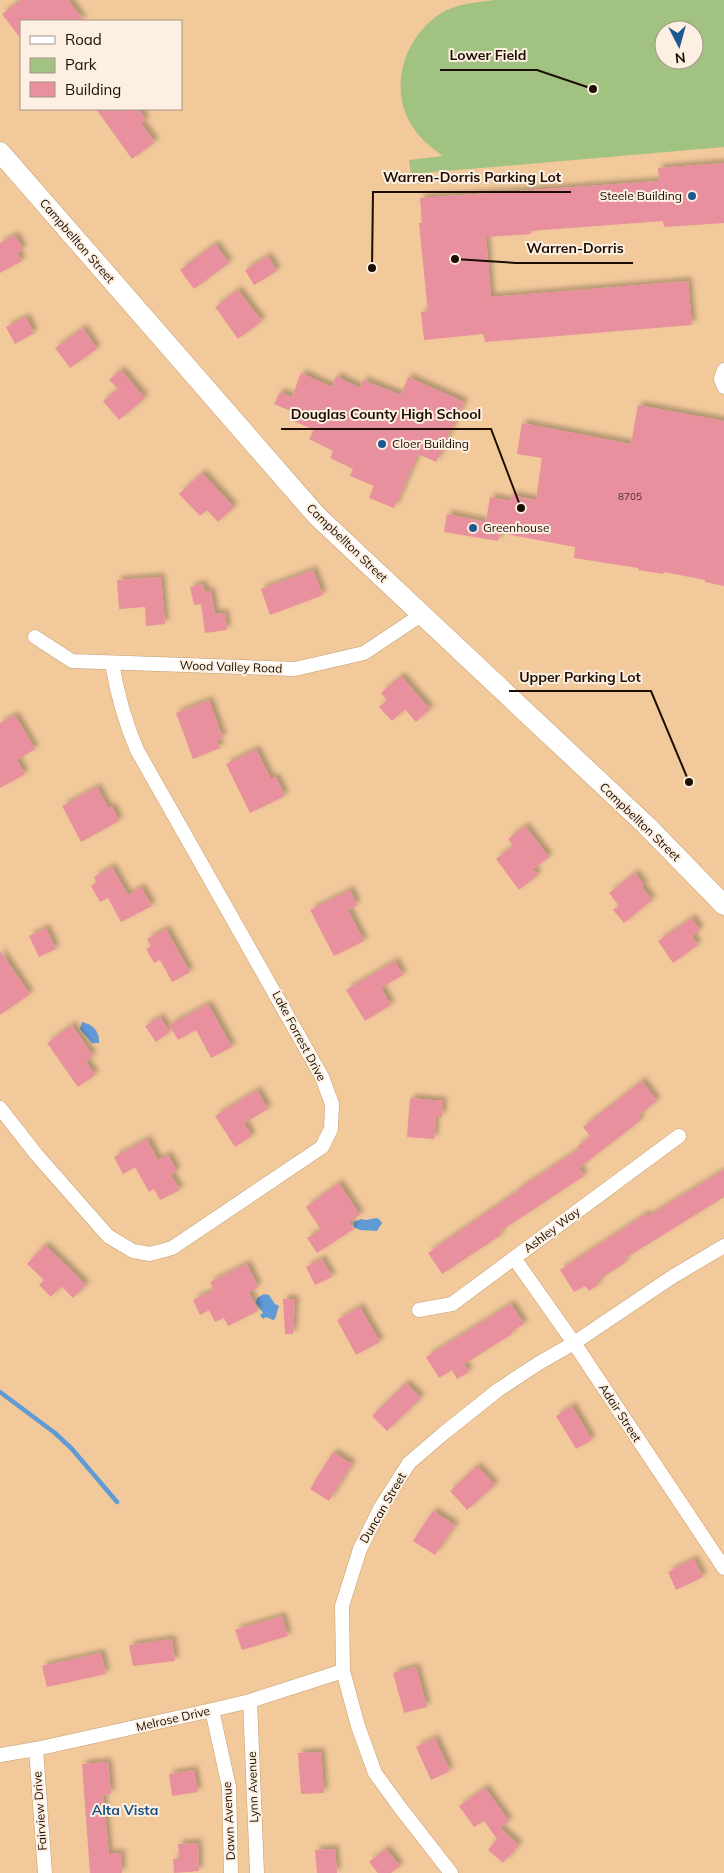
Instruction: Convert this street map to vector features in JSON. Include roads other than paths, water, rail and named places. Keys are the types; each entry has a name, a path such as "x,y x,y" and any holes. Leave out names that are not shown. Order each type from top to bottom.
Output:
{"main road":[{"name":"Campbellton Street","path":"0,152 317,516 647,826 724,905"}],"street":[{"path":"724,370 721,379 724,387"},
{"name":"Wood Valley Road","path":"35,637 72,661 295,669 364,653 421,615"},
{"name":"Lake Forrest Drive","path":"0,1108 36,1154 108,1236 132,1251 150,1254 172,1248 322,1147 331,1129 332,1104 322,1077 137,750 126,725 116,688 112,663"},
{"name":"Ashley Way","path":"419,1310 452,1304 679,1136"},
{"name":"Duncan Street","path":"451,1873 375,1773 358,1726 343,1671 342,1606 360,1549 381,1507 409,1464 444,1433 498,1390 574,1343 672,1277 724,1246"},
{"name":"Adair Street","path":"514,1258 574,1343 724,1568"},
{"name":"Melrose Drive","path":"0,1755 36,1749 212,1710 343,1671"},
{"name":"Lynn Avenue","path":"250,1700 257,1873"},
{"name":"Dawn Avenue","path":"212,1710 229,1787 231,1873"},
{"name":"Fairview Drive","path":"36,1749 44,1873"}],"water":[{"path":"82,1022 95,1029 99,1043 92,1043 80,1029"},
{"path":"376,1218 382,1223 377,1231 360,1230 354,1227 354,1222 361,1219"},
{"path":"264,1294 269,1295 275,1304 279,1306 273,1320 266,1317 263,1319 260,1315 263,1313 256,1303 257,1298"}],"waterway":[{"path":"0,1392 55,1433 72,1449 117,1502"}],"place":[{"name":"Lower Field","path":"593,89"},
{"name":"Steele Building","path":"692,196"},
{"name":"Warren-Dorris","path":"455,259"},
{"name":"Warren-Dorris Parking Lot","path":"372,268"},
{"name":"Cloer Building","path":"382,444"},
{"name":"Douglas County High School","path":"521,508"},
{"name":"Greenhouse","path":"473,528"},
{"name":"Upper Parking Lot","path":"689,782"}],"district":[{"name":"Alta Vista","path":"125,1810"}]}
